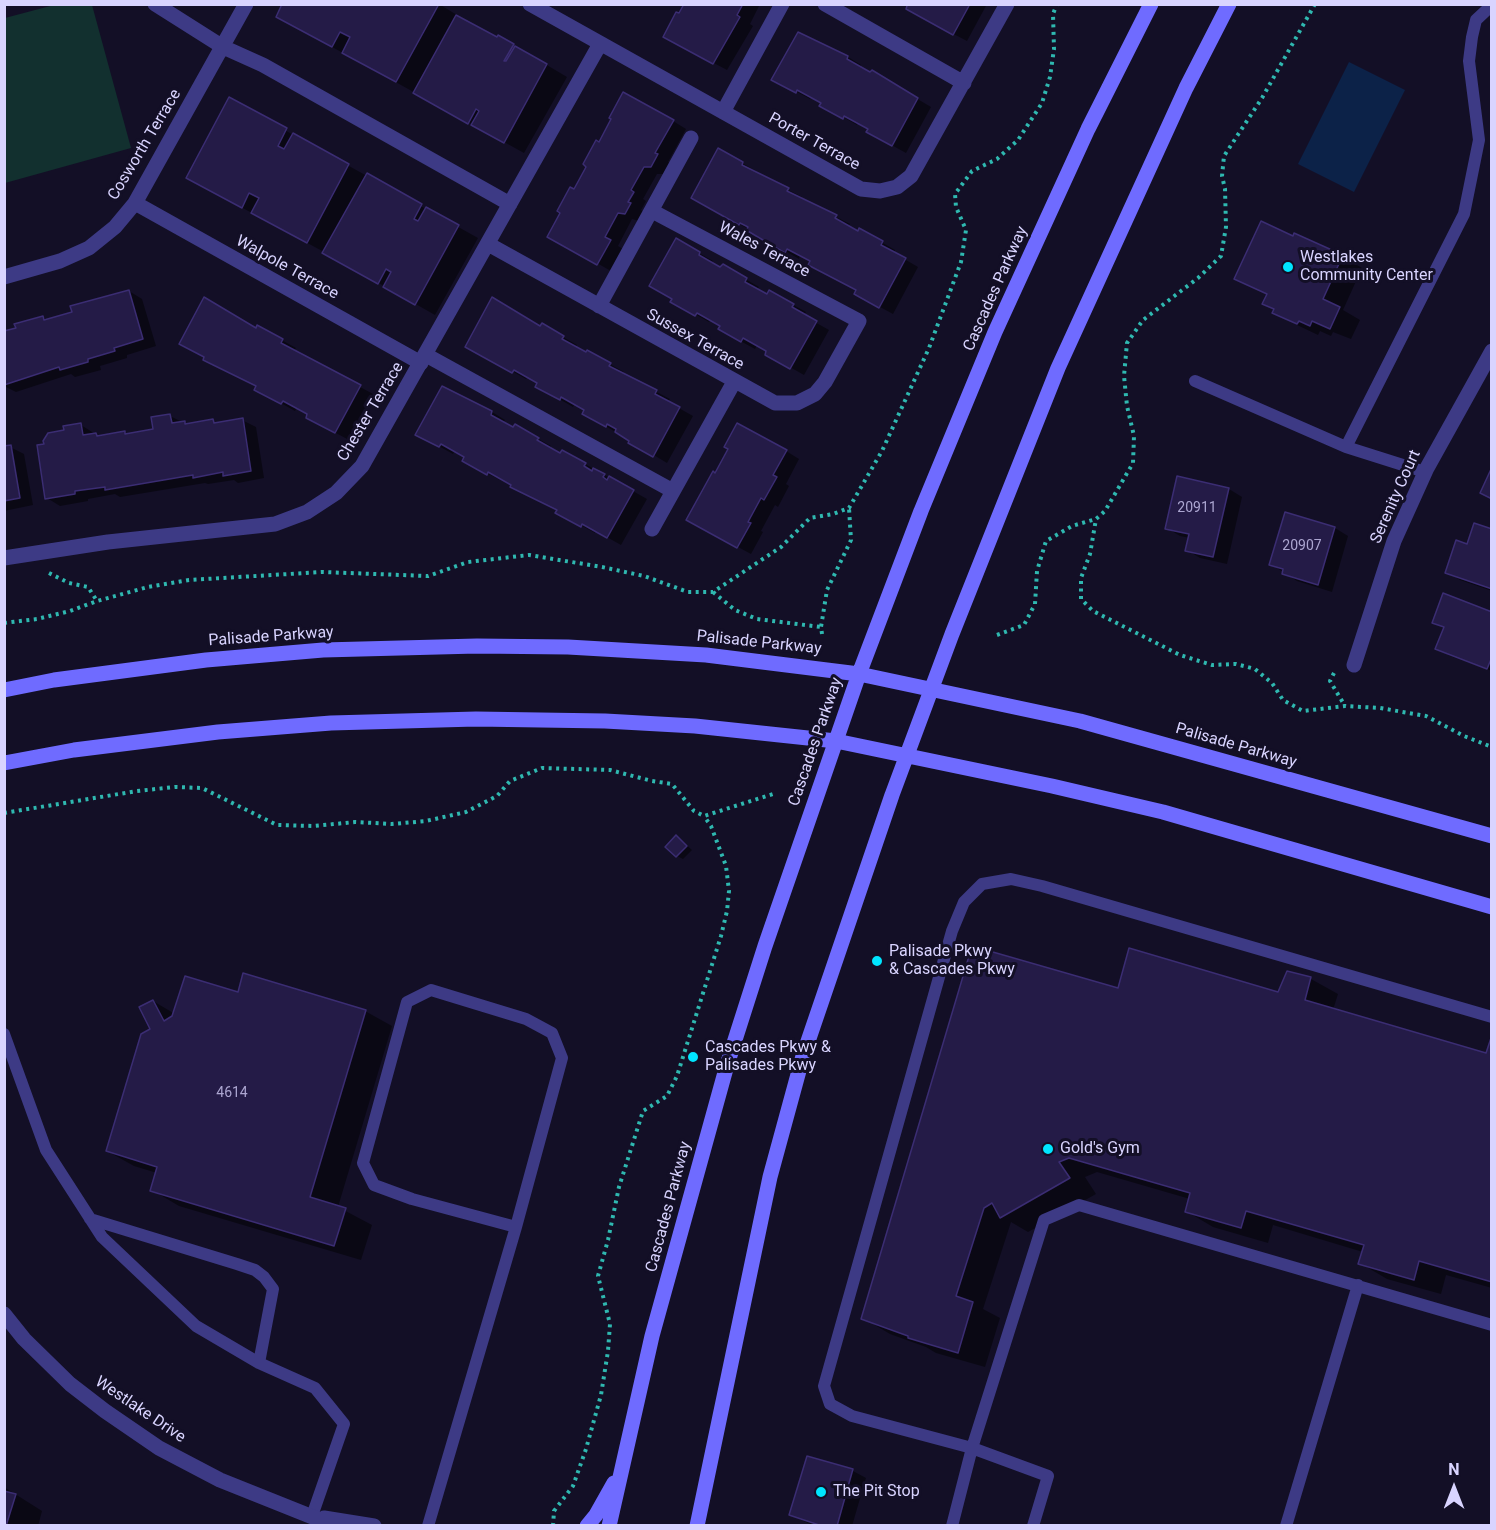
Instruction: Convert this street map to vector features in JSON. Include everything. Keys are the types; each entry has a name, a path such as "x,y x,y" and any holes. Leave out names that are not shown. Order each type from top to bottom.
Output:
{"main road":[{"name":"Cascades Parkway","path":"609,1526 652,1336 727,1065 765,946 859,674 921,511 995,332 1088,129 1151,4"},
{"path":"700,1521 770,1177 803,1056 907,755 1058,368 1186,88 1229,4"},
{"name":"Palisade Parkway","path":"4,690 54,680 206,660 323,650 477,646 568,647 706,655 859,674 1080,721 1491,836"},
{"path":"4,763 74,750 218,732 332,723 476,719 605,721 684,726 836,741 1163,812 1491,907"},
{"path":"587,1526 596,1515 622,1470"}],"street":[{"path":"155,4 223,47 263,65 510,204"},
{"name":"Cosworth Terrace","path":"4,277 60,261 89,248 115,227 135,203 246,4"},
{"name":"Porter Terrace","path":"530,4 861,189 880,192 897,187 911,176 1007,4"},
{"path":"723,112 783,4"},
{"path":"825,4 964,83"},
{"name":"Chester Terrace","path":"4,558 119,540 275,524 307,512 336,493 362,466 600,44"},
{"path":"599,306 691,138"},
{"name":"Walpole Terrace","path":"135,203 673,491"},
{"name":"Wales Terrace","path":"652,211 859,321"},
{"name":"Sussex Terrace","path":"488,244 775,403 797,403 815,394 825,382 859,321"},
{"name":"Serenity Court","path":"1354,665 1395,541 1425,472 1491,351"},
{"path":"652,529 734,382"},
{"name":"Westlake Drive","path":"4,1314 24,1339 70,1384 159,1448 220,1480 335,1526"},
{"name":"Westlake Drive","path":"312,1516 374,1526"}],"lane":[{"path":"1346,447 1464,214 1479,140 1469,61 1470,53 1476,20 1491,5"},
{"path":"1195,381 1346,447 1425,472"},
{"path":"1033,1526 1048,1476 972,1448 852,1416 830,1404 824,1386 952,931 964,902 982,884 1011,879 1042,886 1491,1017"},
{"path":"428,1526 516,1227 562,1058 552,1032 535,1023 431,990 407,1002 363,1163 374,1185 412,1199 516,1227"},
{"path":"4,1034 46,1150 102,1237 196,1326 259,1363 315,1388 344,1424 312,1516"},
{"path":"952,1526 972,1448 1044,1220 1079,1205 1491,1325"},
{"path":"90,1219 237,1264 255,1270 264,1277 273,1289 259,1363"},
{"path":"1286,1526 1358,1286"}],"path":[{"path":"997,635 1024,625 1035,604 1037,571 1046,541 1072,526 1096,519 1105,512 1133,463 1134,436 1127,406 1124,376 1127,343 1143,320 1198,278 1221,256 1226,227 1225,189 1222,176 1224,156 1262,98 1315,4"},
{"path":"822,634 821,627 828,590 851,540 849,508"},
{"path":"1096,519 1090,554 1081,578 1081,599 1094,611 1180,655 1212,665 1236,664 1255,669 1272,683 1283,700 1303,711 1344,706 1380,708 1426,716 1491,747"},
{"path":"42,568 56,578 88,587 97,601"},
{"path":"713,592 735,610 757,619 821,627"},
{"path":"4,813 175,787 202,788 276,825 314,826 356,822 392,824 426,821 466,812 497,796 510,781 542,768 610,770 672,784 694,811 704,816 711,826 726,866 729,891 727,911 677,1076 667,1096 643,1111 619,1187 598,1276 610,1324 601,1395 573,1486 554,1511 553,1526"},
{"path":"704,816 773,794"}],"green space":[{"path":"54,5 92,5 131,148 5,183 5,18"}],"water":[{"path":"1349,62 1405,90 1354,192 1298,164"}],"building":[{"path":"282,4 439,4 396,82 342,53 350,37 340,32 332,47 276,17"},
{"path":"684,4 743,4 737,15 740,17 713,64 663,37 676,12 679,13"},
{"path":"904,4 970,4 953,35 906,9 907,6"},
{"path":"456,15 514,44 504,61 515,46 547,64 504,143 471,125 479,111 476,109 468,124 413,93"},
{"path":"798,32 848,56 847,59 870,72 872,70 918,98 892,146 866,132 868,129 819,106 821,103 771,80"},
{"path":"623,92 674,120 655,153 658,154 651,167 644,167 631,190 634,192 625,214 618,213 605,237 611,240 597,265 547,237 560,213 557,211 570,187 574,189 586,167 583,164 596,140 599,142"},
{"path":"229,97 287,128 278,146 284,149 293,133 349,164 307,243 251,213 259,198 249,193 242,208 186,178"},
{"path":"718,148 743,162 742,165 789,188 787,191 837,215 835,218 858,231 859,228 883,241 881,245 906,258 879,308 854,294 856,290 808,265 810,261 787,249 785,253 746,230 748,227 740,223 739,225 691,198"},
{"path":"367,173 422,204 414,219 418,221 426,207 459,225 415,305 383,287 391,272 386,269 378,284 322,253"},
{"name":"Westlakes Community Center","path":"1261,221 1343,255 1323,299 1340,307 1330,329 1312,321 1310,326 1299,321 1297,324 1272,313 1274,309 1262,304 1267,294 1234,279"},
{"path":"676,238 720,267 723,264 747,278 745,282 767,294 769,290 794,304 792,307 817,321 790,369 765,355 766,351 743,338 741,342 718,329 720,326 697,313 695,316 670,302 672,299 649,286"},
{"path":"129,290 143,339 114,348 115,351 88,359 88,362 60,370 59,367 4,385 4,331 16,328 14,324 43,316 44,320 72,312 70,306"},
{"path":"204,297 256,328 257,325 283,339 281,343 361,385 335,433 306,418 307,414 283,401 281,404 254,390 256,386 203,360 204,357 179,344"},
{"path":"492,297 540,326 542,323 564,336 562,339 611,363 609,366 657,390 655,394 680,407 653,457 628,443 629,441 615,432 616,429 607,424 606,427 582,414 584,410 561,397 560,400 535,387 537,383 514,370 512,373 465,347"},
{"path":"442,386 492,411 491,415 513,427 515,424 560,453 562,450 586,463 584,466 592,471 593,468 605,474 603,477 607,480 609,476 634,490 607,538 555,513 557,510 510,487 511,485 488,472 487,475 462,461 464,457 441,444 439,447 415,435"},
{"path":"170,414 172,423 185,421 185,424 213,419 214,423 243,418 251,471 223,476 223,472 193,478 193,475 105,490 105,487 75,491 75,494 45,499 37,445 44,444 43,441 48,433 64,430 63,426 81,423 83,435 96,433 97,436 125,431 125,434 153,429 151,417"},
{"path":"737,423 787,450 773,475 777,477 764,500 761,498 748,522 751,523 737,548 686,520 728,449 724,447"},
{"path":"11,445 20,498 4,501 4,446"},
{"path":"1492,467 1492,499 1480,493"},
{"path":"1177,476 1229,488 1213,557 1185,551 1189,534 1165,529"},
{"path":"1285,512 1335,527 1318,585 1282,574 1283,569 1269,565"},
{"path":"1474,523 1492,529 1492,589 1445,573 1456,540 1467,544"},
{"path":"1443,593 1492,612 1492,657 1487,669 1435,649 1444,627 1432,623"},
{"path":"676,835 687,846 676,857 665,847"},
{"path":"972,946 1118,988 1129,948 1278,992 1287,971 1311,977 1305,1000 1486,1053 1492,1035 1492,1282 1419,1261 1414,1280 1358,1264 1364,1245 1246,1211 1241,1228 1185,1212 1190,1193 1069,1158 1059,1162 1070,1178 1000,1218 992,1203 984,1208 956,1296 973,1302 958,1353 908,1338 908,1336 861,1319"},
{"path":"243,973 366,1010 310,1197 346,1208 334,1246 150,1191 157,1167 106,1151 141,1034 150,1029 139,1007 153,1000 164,1021 172,1016 185,976 238,992"},
{"name":"The Pit Stop","path":"807,1456 853,1469 837,1526 822,1526 789,1515"},
{"path":"4,1491 16,1494 6,1526 4,1526"}],"place":[{"name":"Westlakes Community Center","path":"1288,267"},
{"name":"Palisade Pkwy & Cascades Pkwy","path":"877,961"},
{"name":"Cascades Pkwy & Palisades Pkwy","path":"693,1057"},
{"name":"Gold's Gym","path":"1048,1149"},
{"name":"The Pit Stop","path":"821,1492"}]}
